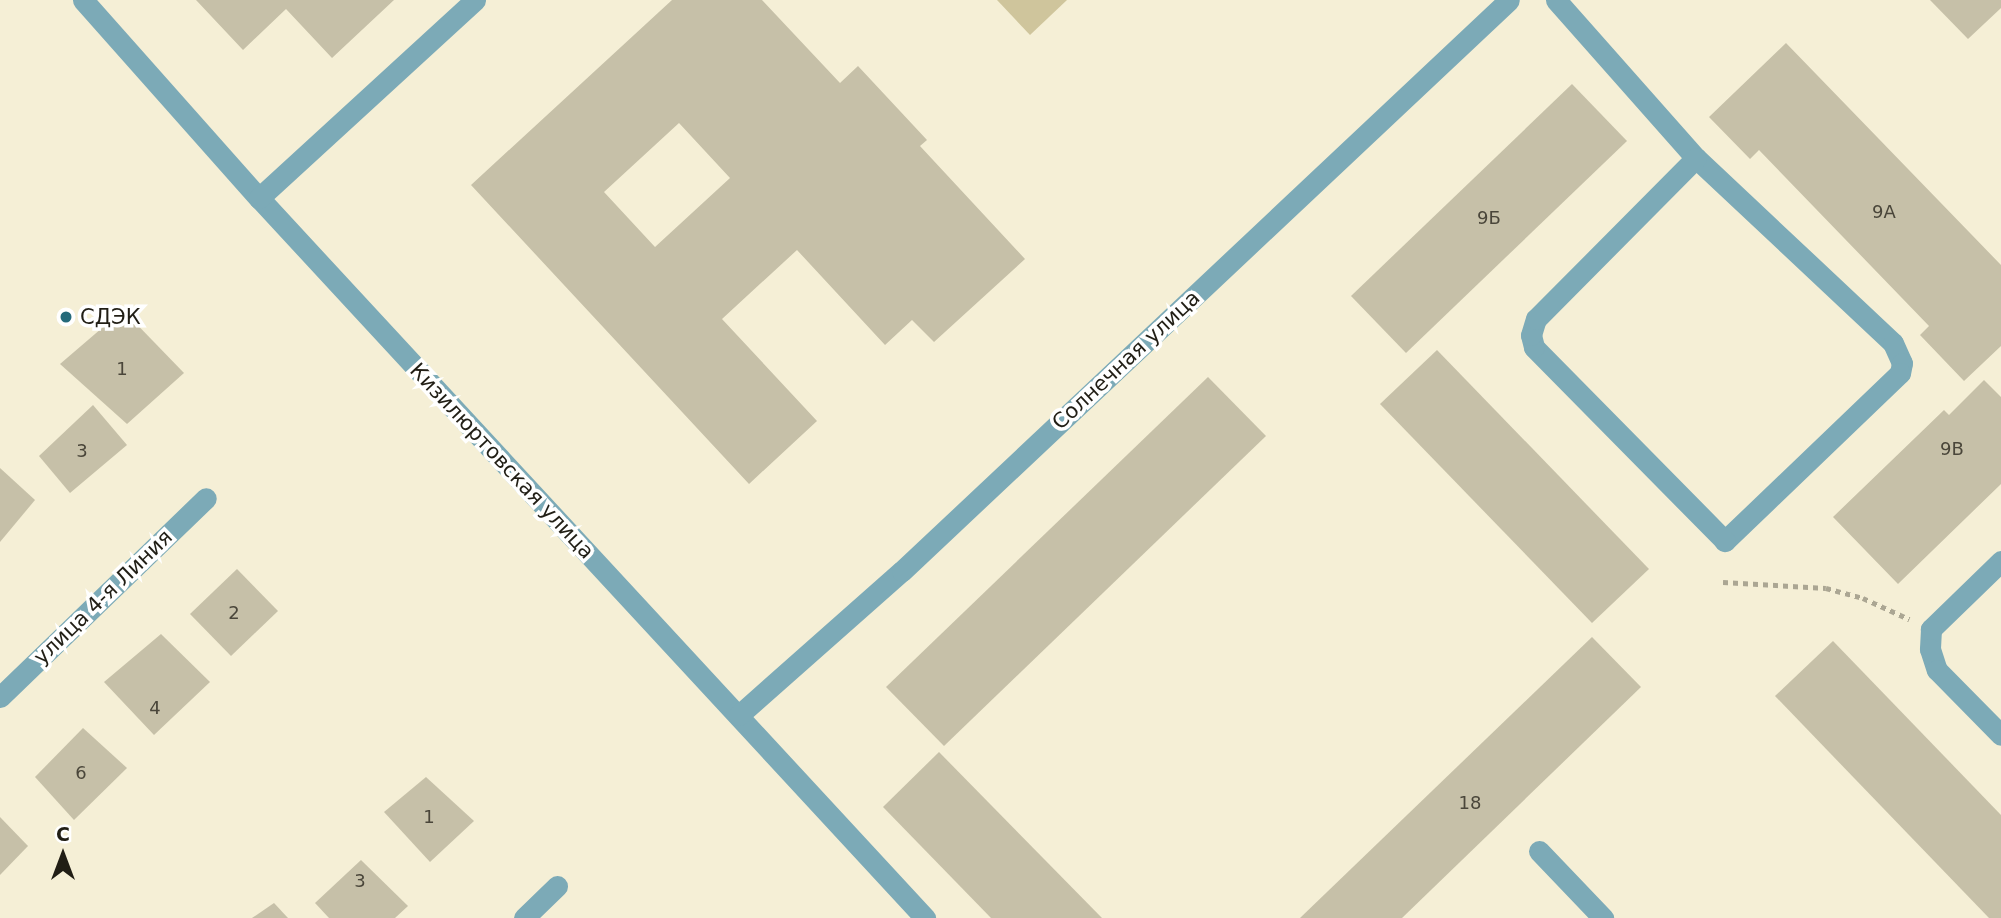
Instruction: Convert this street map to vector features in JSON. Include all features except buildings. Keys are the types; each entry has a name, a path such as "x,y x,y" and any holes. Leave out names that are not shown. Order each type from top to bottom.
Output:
{"street":[{"name":"Кизилюртовская улица","path":"83,0 259,198 925,918"},
{"path":"259,198 475,0"},
{"name":"Солнечная улица","path":"739,715 902,571 1509,0"},
{"path":"1556,0 1696,158 1893,344 1902,363 1900,373 1725,541 1534,347 1531,335 1536,319 1696,158"},
{"name":"улица 4-я Линия","path":"0,697 206,498"},
{"path":"2001,561 1931,629 1930,649 1937,670 2001,735"},
{"path":"1539,851 1603,918"},
{"path":"524,918 557,886"}],"path":[{"path":"1723,582 1826,588 1863,598 1931,629"}],"shaded area":[{"path":"997,0 1067,0 1030,35"}],"place":[{"name":"СДЭК","path":"66,317"}]}
